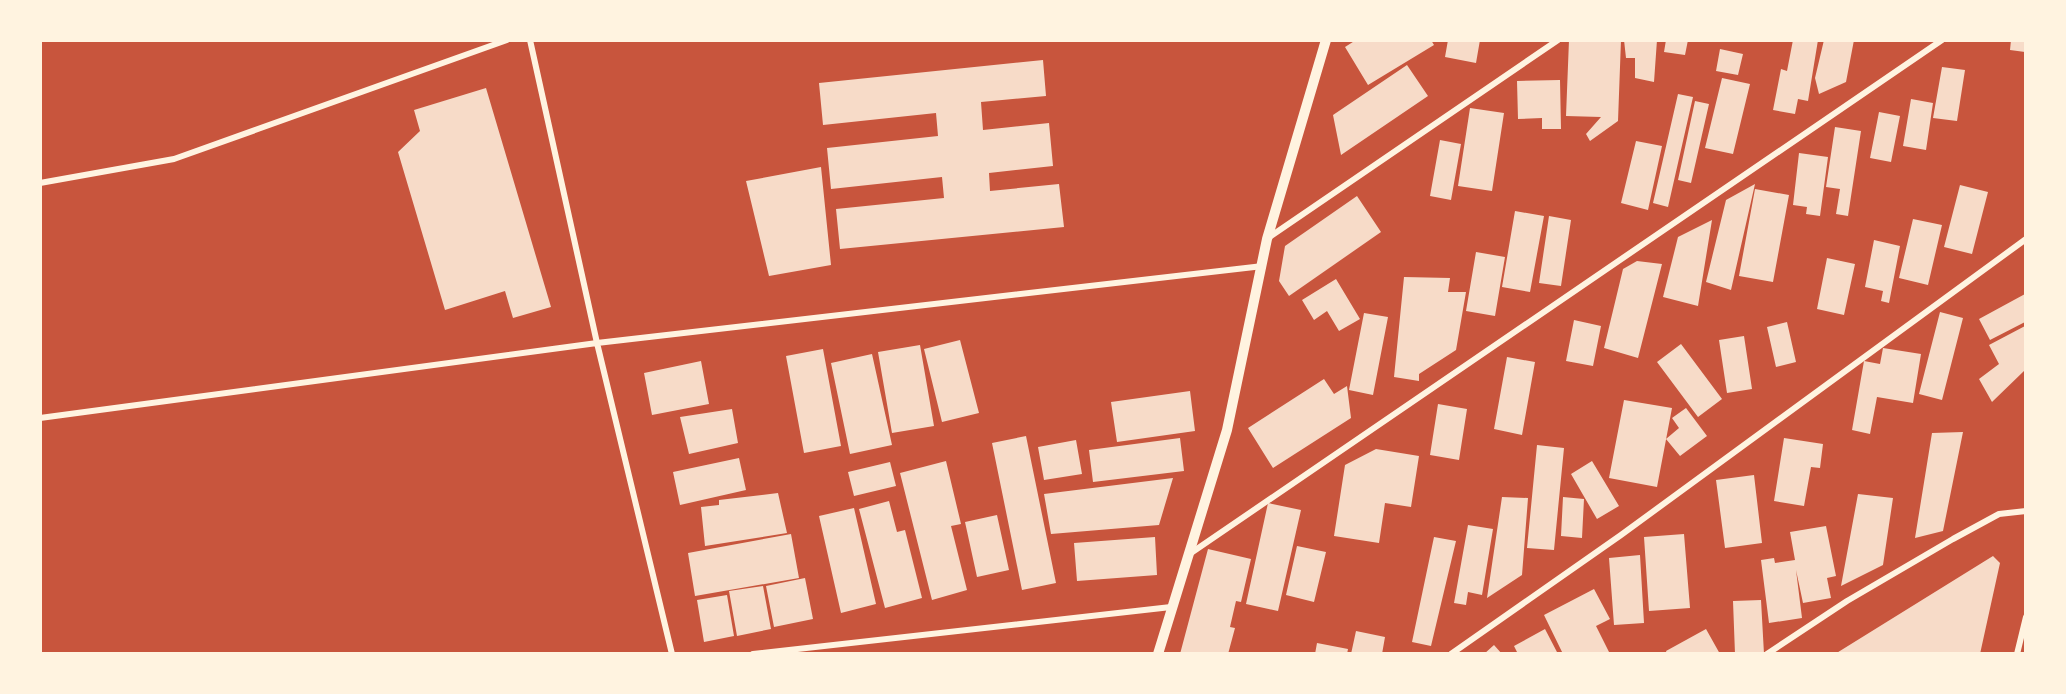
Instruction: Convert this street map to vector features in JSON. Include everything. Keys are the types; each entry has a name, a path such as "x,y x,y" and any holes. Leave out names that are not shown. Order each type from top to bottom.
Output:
{"street":[{"path":"40,183 174,159 507,40"},
{"path":"530,40 597,344 672,654"},
{"path":"1158,654 1171,607 1191,553 1227,430 1267,238 1326,40"},
{"path":"1267,238 1558,40"},
{"path":"1191,553 1942,40"},
{"path":"1451,654 1621,535 2025,239"},
{"path":"40,418 597,344 1263,266"},
{"path":"1767,654 1847,601 1953,539 1999,514 2025,511"},
{"path":"753,654 1171,607"},
{"path":"2017,654 2025,617"}],"building":[{"path":"1356,40 1431,40 1434,45 1368,85 1345,47"},
{"path":"1448,40 1480,40 1476,63 1445,57"},
{"path":"1569,40 1621,40 1618,121 1590,141 1586,134 1601,117 1566,116"},
{"path":"1624,40 1657,40 1654,82 1635,78 1635,58 1626,58"},
{"path":"1666,40 1688,40 1685,55 1664,52"},
{"path":"1793,40 1818,40 1808,101 1798,99 1795,114 1773,110 1781,69 1787,71"},
{"path":"1824,40 1854,40 1846,82 1819,94 1815,78"},
{"path":"2011,40 2025,40 2025,52 2010,50"},
{"path":"1720,49 1743,54 1738,75 1716,71"},
{"path":"1043,60 1046,96 981,102 983,130 1049,123 1053,166 989,173 990,191 1059,184 1064,227 840,249 836,209 944,198 942,177 831,189 827,148 938,136 936,113 823,125 819,83"},
{"path":"1407,65 1428,96 1341,155 1333,115"},
{"path":"1942,67 1965,70 1957,121 1933,118"},
{"path":"1722,78 1750,84 1733,154 1705,148"},
{"path":"1560,80 1561,129 1542,129 1542,118 1518,119 1517,81"},
{"path":"486,88 551,307 513,318 505,291 445,310 398,152 420,131 414,110"},
{"path":"1678,94 1693,97 1668,207 1653,203"},
{"path":"1911,99 1933,103 1926,150 1903,146"},
{"path":"1695,101 1709,104 1691,183 1678,180"},
{"path":"1470,108 1504,113 1492,191 1458,186"},
{"path":"1879,112 1900,116 1891,162 1870,158"},
{"path":"1835,127 1861,131 1848,216 1836,214 1840,189 1826,187"},
{"path":"1440,140 1461,144 1451,200 1430,196"},
{"path":"1636,141 1662,146 1648,210 1621,203"},
{"path":"1799,153 1828,157 1820,216 1806,214 1807,207 1793,205"},
{"path":"821,167 831,265 769,276 746,181"},
{"path":"1755,184 1731,290 1706,282 1726,200"},
{"path":"1960,185 1988,192 1972,254 1944,247"},
{"path":"1755,189 1789,195 1773,282 1739,276"},
{"path":"1357,196 1381,232 1289,296 1279,281 1285,246"},
{"path":"1515,211 1544,216 1530,292 1502,287"},
{"path":"1549,216 1571,220 1561,286 1539,283"},
{"path":"1913,219 1942,225 1928,285 1899,278"},
{"path":"1712,220 1698,306 1663,297 1678,237"},
{"path":"1874,240 1900,246 1889,303 1881,301 1883,291 1865,287"},
{"path":"1476,252 1505,257 1495,316 1466,311"},
{"path":"1827,258 1855,264 1844,315 1817,309"},
{"path":"1637,261 1662,264 1638,358 1604,348 1623,269"},
{"path":"1404,277 1450,278 1448,292 1466,292 1456,350 1419,374 1419,381 1394,377"},
{"path":"1336,279 1360,319 1339,331 1327,311 1314,320 1302,300"},
{"path":"2025,294 2025,322 1990,340 1979,319"},
{"path":"1940,312 1963,318 1942,400 1919,394"},
{"path":"1364,313 1388,317 1373,395 1349,390"},
{"path":"1574,320 1601,326 1593,366 1566,361"},
{"path":"1787,322 1796,362 1776,367 1767,327"},
{"path":"2025,326 2025,370 1992,402 1979,379 1999,364 1989,345"},
{"path":"1744,336 1752,389 1727,393 1719,340"},
{"path":"960,340 979,413 942,422 924,349"},
{"path":"1681,344 1722,399 1698,417 1657,362"},
{"path":"920,345 934,426 892,433 878,352"},
{"path":"1883,348 1921,354 1913,403 1877,397 1870,434 1852,430 1864,361 1880,364"},
{"path":"823,349 841,446 804,453 786,356"},
{"path":"872,354 892,445 850,454 831,363"},
{"path":"1507,357 1535,362 1522,435 1494,429"},
{"path":"701,361 709,404 652,415 644,373"},
{"path":"1324,379 1334,394 1347,386 1351,418 1273,468 1248,428"},
{"path":"1190,391 1195,431 1117,442 1111,402"},
{"path":"1624,400 1672,408 1657,487 1609,478"},
{"path":"1438,404 1467,409 1459,460 1430,455"},
{"path":"1686,408 1707,436 1680,456 1666,439 1679,428 1672,418"},
{"path":"732,409 738,443 689,454 680,417"},
{"path":"1963,432 1943,531 1915,538 1932,433"},
{"path":"1026,436 1056,583 1022,590 992,443"},
{"path":"1180,438 1184,471 1093,482 1089,450"},
{"path":"1784,438 1823,444 1820,468 1811,467 1804,506 1774,501"},
{"path":"1076,440 1082,474 1044,480 1038,447"},
{"path":"1537,445 1564,448 1554,550 1527,548"},
{"path":"1376,449 1419,456 1411,507 1385,503 1379,543 1334,536 1345,465"},
{"path":"739,458 746,490 680,505 673,472"},
{"path":"946,461 961,524 951,526 967,590 932,600 900,473"},
{"path":"1592,461 1619,506 1597,519 1571,474"},
{"path":"890,462 896,486 854,496 848,472"},
{"path":"1754,475 1762,543 1725,548 1716,480"},
{"path":"1173,478 1159,525 1051,534 1044,494"},
{"path":"778,493 787,533 705,546 701,507 719,505 719,500"},
{"path":"1858,494 1893,498 1883,565 1841,586"},
{"path":"1502,497 1528,498 1522,575 1487,598"},
{"path":"1563,497 1584,499 1582,538 1561,536"},
{"path":"889,501 897,532 905,530 922,598 885,608 859,509"},
{"path":"1268,503 1301,510 1278,611 1246,604"},
{"path":"854,508 876,604 841,613 819,516"},
{"path":"997,515 1009,570 977,577 965,522"},
{"path":"1468,525 1493,529 1482,595 1468,592 1466,605 1454,603"},
{"path":"1826,526 1836,576 1827,578 1831,598 1803,603 1796,570 1802,618 1769,623 1761,560 1774,558 1775,563 1795,560 1790,532"},
{"path":"791,534 799,578 695,596 688,553"},
{"path":"1684,534 1690,608 1649,611 1644,537"},
{"path":"1155,537 1157,575 1077,581 1074,543"},
{"path":"1434,537 1456,541 1431,646 1412,642"},
{"path":"1297,546 1326,552 1314,602 1286,595"},
{"path":"1208,549 1251,559 1241,602 1236,601 1230,627 1235,628 1228,654 1180,654"},
{"path":"1640,555 1644,623 1614,625 1609,558"},
{"path":"1993,556 2000,563 1980,654 1835,654"},
{"path":"805,578 813,619 774,627 766,586"},
{"path":"763,586 771,629 737,636 729,591"},
{"path":"1594,589 1610,619 1596,626 1610,654 1563,654 1544,615"},
{"path":"727,595 734,636 704,642 697,600"},
{"path":"1761,600 1764,654 1735,654 1733,601"},
{"path":"1545,629 1558,654 1518,654 1514,646"},
{"path":"1706,629 1720,654 1667,654 1666,651"},
{"path":"1356,631 1385,637 1382,654 1351,654"},
{"path":"1317,643 1348,649 1347,654 1315,654"},
{"path":"1494,645 1502,654 1484,654"}]}
